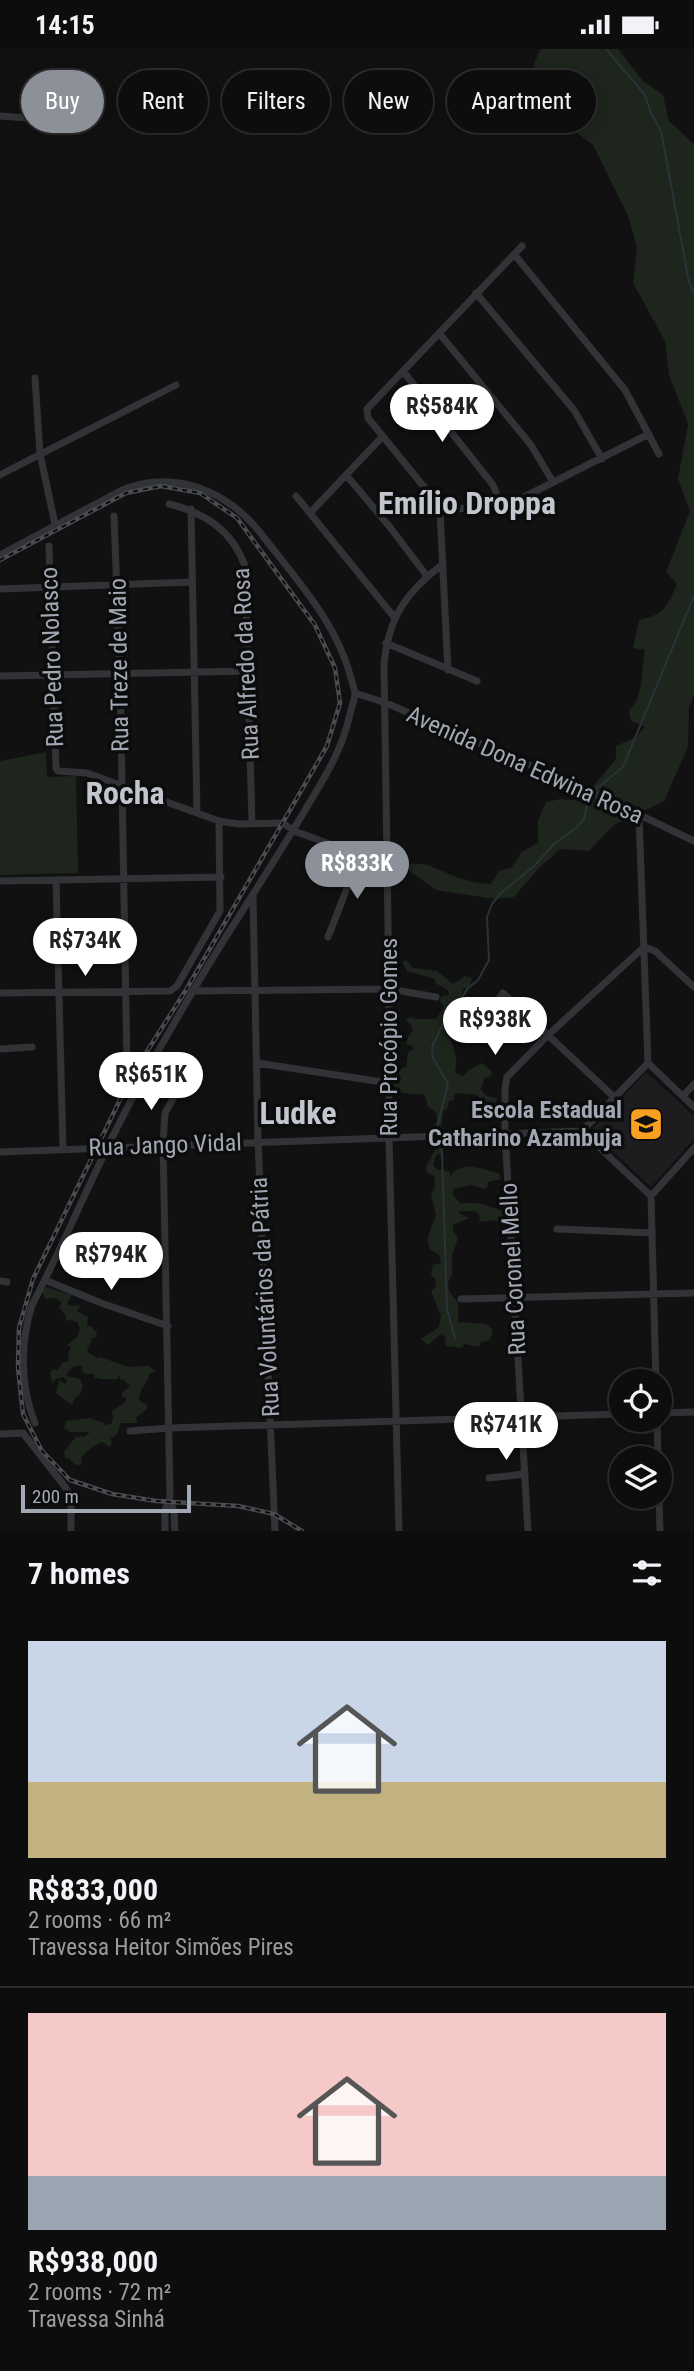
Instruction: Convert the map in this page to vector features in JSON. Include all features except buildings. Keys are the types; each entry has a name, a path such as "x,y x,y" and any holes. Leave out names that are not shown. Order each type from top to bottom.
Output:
{"street":[{"path":"0,116 21,117"},
{"path":"449,670 440,511 429,493 368,418 367,409 522,246"},
{"path":"514,254 625,390 659,454"},
{"path":"476,293 574,410 602,459"},
{"path":"439,333 531,445 553,482"},
{"path":"403,371 493,485 502,505"},
{"path":"35,378 40,454 55,524"},
{"path":"0,475 176,385"},
{"path":"440,511 502,505 520,500 649,434"},
{"path":"311,512 382,437"},
{"path":"346,476 427,576"},
{"path":"0,555 136,484 177,482 205,489 219,496 256,527 309,595 338,641 355,693 340,748 140,1084 33,1305 26,1325 23,1353 24,1379 29,1408 35,1423"},
{"path":"296,496 395,618"},
{"name":"Rua Alfredo da Rosa","path":"169,504 191,509 226,533 240,553 245,566 252,824"},
{"path":"191,509 197,812"},
{"name":"Rua Treze de Maio","path":"114,516 120,673 127,1066"},
{"name":"Rua Pedro Nolasco","path":"49,546 56,768 61,772 88,773 122,786"},
{"name":"Rua Procópio Gomes","path":"400,1531 388,1137 389,989 384,665 386,643 407,596 427,576 443,565"},
{"path":"0,589 192,582"},
{"path":"386,643 478,681"},
{"path":"0,676 249,671"},
{"name":"Avenida Dona Edwina Rosa","path":"355,693 386,703 596,794 694,841"},
{"path":"122,786 219,821 283,823 300,818"},
{"path":"639,816 648,1063 694,1107"},
{"path":"0,993 170,991 177,986 220,912 219,821"},
{"path":"283,823 293,831 387,862"},
{"path":"328,937 360,855"},
{"path":"0,881 221,877"},
{"path":"56,880 63,1149"},
{"name":"Rua Voluntários da Pátria","path":"253,894 258,1141 275,1531"},
{"path":"644,947 655,951 694,986"},
{"name":"Rua Coronel Mello","path":"528,1531 505,1133 505,1088 508,1077 547,1036 644,947"},
{"path":"195,991 389,989 436,997"},
{"path":"477,1030 501,994 523,1011 614,1097"},
{"path":"458,1017 497,1044 523,1011"},
{"path":"0,1049 32,1047"},
{"path":"257,1063 389,1083"},
{"path":"648,1063 582,1131 651,1196"},
{"path":"683,1096 694,1084"},
{"path":"175,1531 174,1511 170,1501 163,1144 165,1113 178,1090"},
{"name":"Rua Jango Vidal","path":"0,1152 163,1144 582,1131"},
{"path":"656,1369 651,1196 694,1148"},
{"path":"557,1229 652,1233"},
{"path":"45,1280 168,1326"},
{"path":"461,1299 694,1293"},
{"path":"672,1413 694,1412"},
{"path":"130,1431 609,1414"},
{"path":"0,1434 23,1433 66,1488 71,1499 71,1531"},
{"path":"489,1478 524,1474"},
{"path":"165,1531 165,1510 170,1501"},
{"path":"659,1509 660,1531"}],"shaded area":[{"path":"541,49 618,49 642,80 663,95 669,121 694,144 694,695 689,707 688,747 664,801 614,825 589,851 560,849 514,897 494,899 436,890 400,864 428,865 466,880 491,884 499,871 511,868 522,852 538,843 538,820 546,802 561,799 581,801 616,759 616,746 636,737 645,727 631,721 629,711 640,690 645,650 633,648 639,620 654,616 664,609 677,584 666,572 690,511 678,479 688,424 669,375 665,341 633,283 637,247 628,216 593,145 577,133 596,133 596,70 534,70 534,63"},
{"path":"46,752 47,777 76,776 78,873 0,875 0,761"},
{"path":"406,960 413,968 437,971 453,984 465,976 472,978 470,988 464,988 462,994 465,1000 448,1023 445,1032 455,1051 455,1073 463,1076 482,1063 492,1072 491,1076 484,1079 481,1090 487,1096 497,1098 496,1110 482,1110 481,1099 477,1095 459,1093 454,1095 454,1100 449,1101 447,1109 443,1111 441,1130 433,1126 437,1122 436,1112 428,1107 425,1095 394,1092 392,1076 406,1067 408,1052 413,1050 413,1046 406,1044 413,1031 411,1024 406,1021 410,1017 436,1019 444,1007 440,1002 441,996 449,995 448,990 435,983 435,979 407,971 402,962"},
{"name":"Escola Estadual Catharino Azambuja","path":"646,1072 694,1116 694,1139 651,1187 591,1131"},
{"path":"437,1146 443,1148 443,1153 436,1155 433,1165 437,1169 450,1172 450,1176 461,1168 473,1167 499,1173 501,1179 488,1182 487,1188 483,1189 472,1185 453,1189 453,1195 461,1204 483,1205 504,1211 507,1216 506,1223 500,1224 496,1220 479,1222 480,1216 475,1211 459,1211 469,1218 453,1225 458,1238 452,1255 449,1291 458,1303 458,1322 486,1324 492,1329 488,1341 481,1342 479,1347 465,1344 461,1348 446,1346 445,1337 441,1334 428,1345 421,1339 439,1327 441,1315 431,1292 436,1285 431,1275 433,1265 441,1263 439,1255 430,1249 427,1238 436,1216 431,1194 435,1186 434,1176 427,1173 426,1167"},
{"path":"46,1287 72,1295 67,1303 70,1306 81,1305 77,1311 88,1317 87,1326 91,1326 97,1333 87,1351 97,1358 129,1367 149,1366 156,1372 150,1373 140,1393 139,1400 147,1405 147,1409 136,1418 137,1423 121,1423 116,1436 110,1438 110,1447 102,1442 96,1445 81,1458 82,1463 79,1465 65,1458 64,1451 76,1437 84,1437 90,1432 70,1432 64,1428 66,1421 90,1418 104,1423 103,1425 111,1424 112,1411 126,1402 122,1393 130,1386 121,1380 119,1375 117,1379 100,1379 94,1377 94,1374 85,1374 82,1366 77,1366 66,1376 80,1379 83,1386 80,1395 72,1405 56,1393 59,1380 65,1384 67,1381 63,1377 52,1383 50,1373 69,1361 68,1352 71,1348 67,1345 77,1337 80,1329 77,1322 66,1321 66,1316 59,1307 62,1303 55,1298 45,1299 42,1291"}],"waterway":[{"path":"606,49 645,95 661,131 689,282 694,292"},
{"path":"596,789 623,767 694,596"},
{"path":"437,1127 448,1084 433,1058 432,1047 442,1026 467,989 478,980 489,960 487,917 492,904 554,844 577,827 584,819 589,795"},
{"path":"438,1146 442,1151 447,1309 455,1338"}],"railway":[{"path":"0,560 126,493 161,486 200,493 237,518 315,625 335,668 340,703 327,746 186,990 132,1075 33,1279 19,1328 18,1368 23,1414 42,1451 70,1480 112,1494 156,1501 238,1506 274,1514 302,1531"}],"place":[{"name":"Escola Estadual Catharino Azambuja","path":"646,1124"}],"district":[{"name":"Emílio Droppa","path":"467,503"},
{"name":"Rocha","path":"125,793"},
{"name":"Ludke","path":"298,1113"}]}
